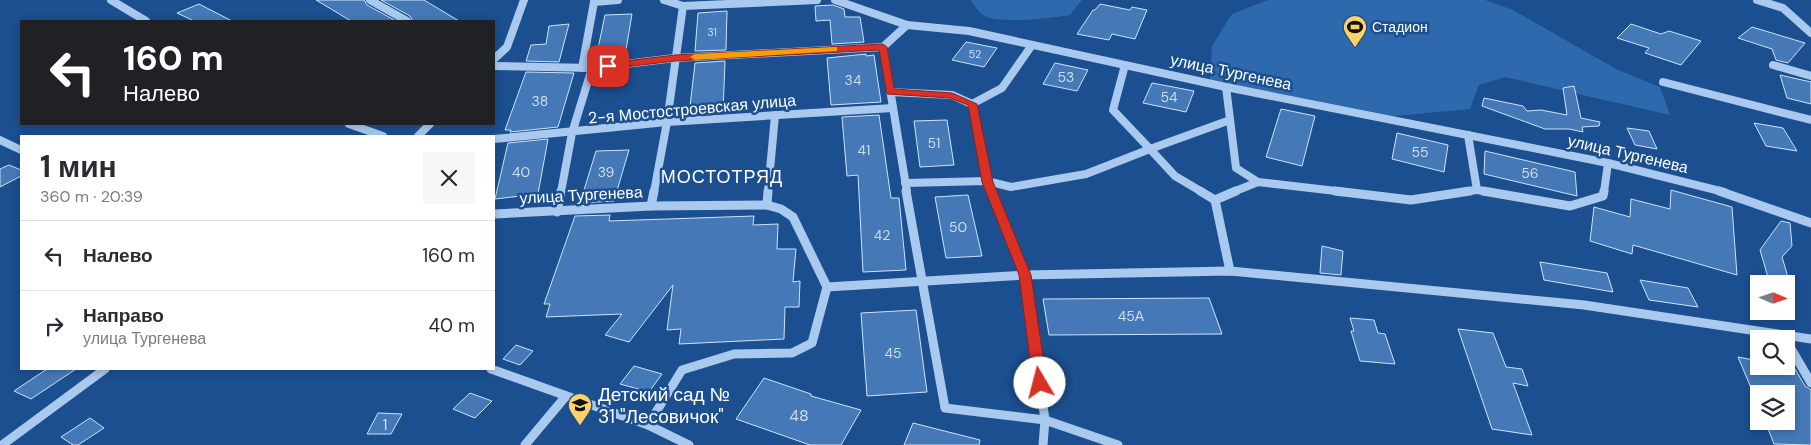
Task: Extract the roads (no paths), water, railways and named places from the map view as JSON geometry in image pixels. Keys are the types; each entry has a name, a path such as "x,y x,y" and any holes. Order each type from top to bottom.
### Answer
{"street":[{"path":"111,0 144,20"},
{"path":"370,0 405,20"},
{"path":"495,57 507,47 524,0"},
{"path":"582,68 594,1 618,0"},
{"path":"664,0 682,6 718,2 817,0"},
{"name":"улица Тургенева","path":"835,0 907,25 969,31 1226,87 1608,163 1735,195 1811,223"},
{"path":"1757,0 1783,8 1811,33"},
{"path":"651,206 667,122 682,6"},
{"path":"495,66 592,68 675,58 883,47 907,25"},
{"path":"890,92 952,96 972,104 1002,88 1032,45"},
{"path":"883,47 945,408 1045,420 1118,445"},
{"path":"1125,65 1113,110 1175,176 1215,200 1230,270"},
{"path":"1773,66 1809,73"},
{"path":"557,212 572,133 592,68"},
{"path":"1663,82 1811,120"},
{"path":"1226,87 1236,168 1258,182 1411,200 1477,190 1570,206 1603,196 1608,163"},
{"path":"972,104 987,182 1025,275 1045,420 1043,445"},
{"name":"2-я Мостостроевская улица","path":"495,139 572,133 667,122 893,108"},
{"path":"767,205 775,115"},
{"path":"905,183 987,182 1010,187 1086,174 1230,120"},
{"path":"352,125 380,135"},
{"path":"419,135 429,125"},
{"path":"1468,135 1477,190"},
{"path":"0,140 20,150"},
{"path":"1215,200 1258,182"},
{"name":"улица Тургенева","path":"495,214 651,206 767,205 781,209 793,217 827,287"},
{"path":"648,425 682,370 699,362 734,354 792,353 812,343 827,287 923,283 1025,275 1230,270 1584,305 1750,332"},
{"path":"1795,338 1811,339"},
{"path":"8,444 105,370"},
{"path":"494,370 648,425 689,445"}],"lane":[{"path":"1795,355 1811,383"},
{"path":"524,445 566,396"}],"place":[{"name":"Стадион","path":"1355,48"},
{"name":"Детский сад № 31 \"Лесовичок\"","path":"580,426"}],"district":[{"name":"МОСТОТРЯД","path":"722,177"}]}
